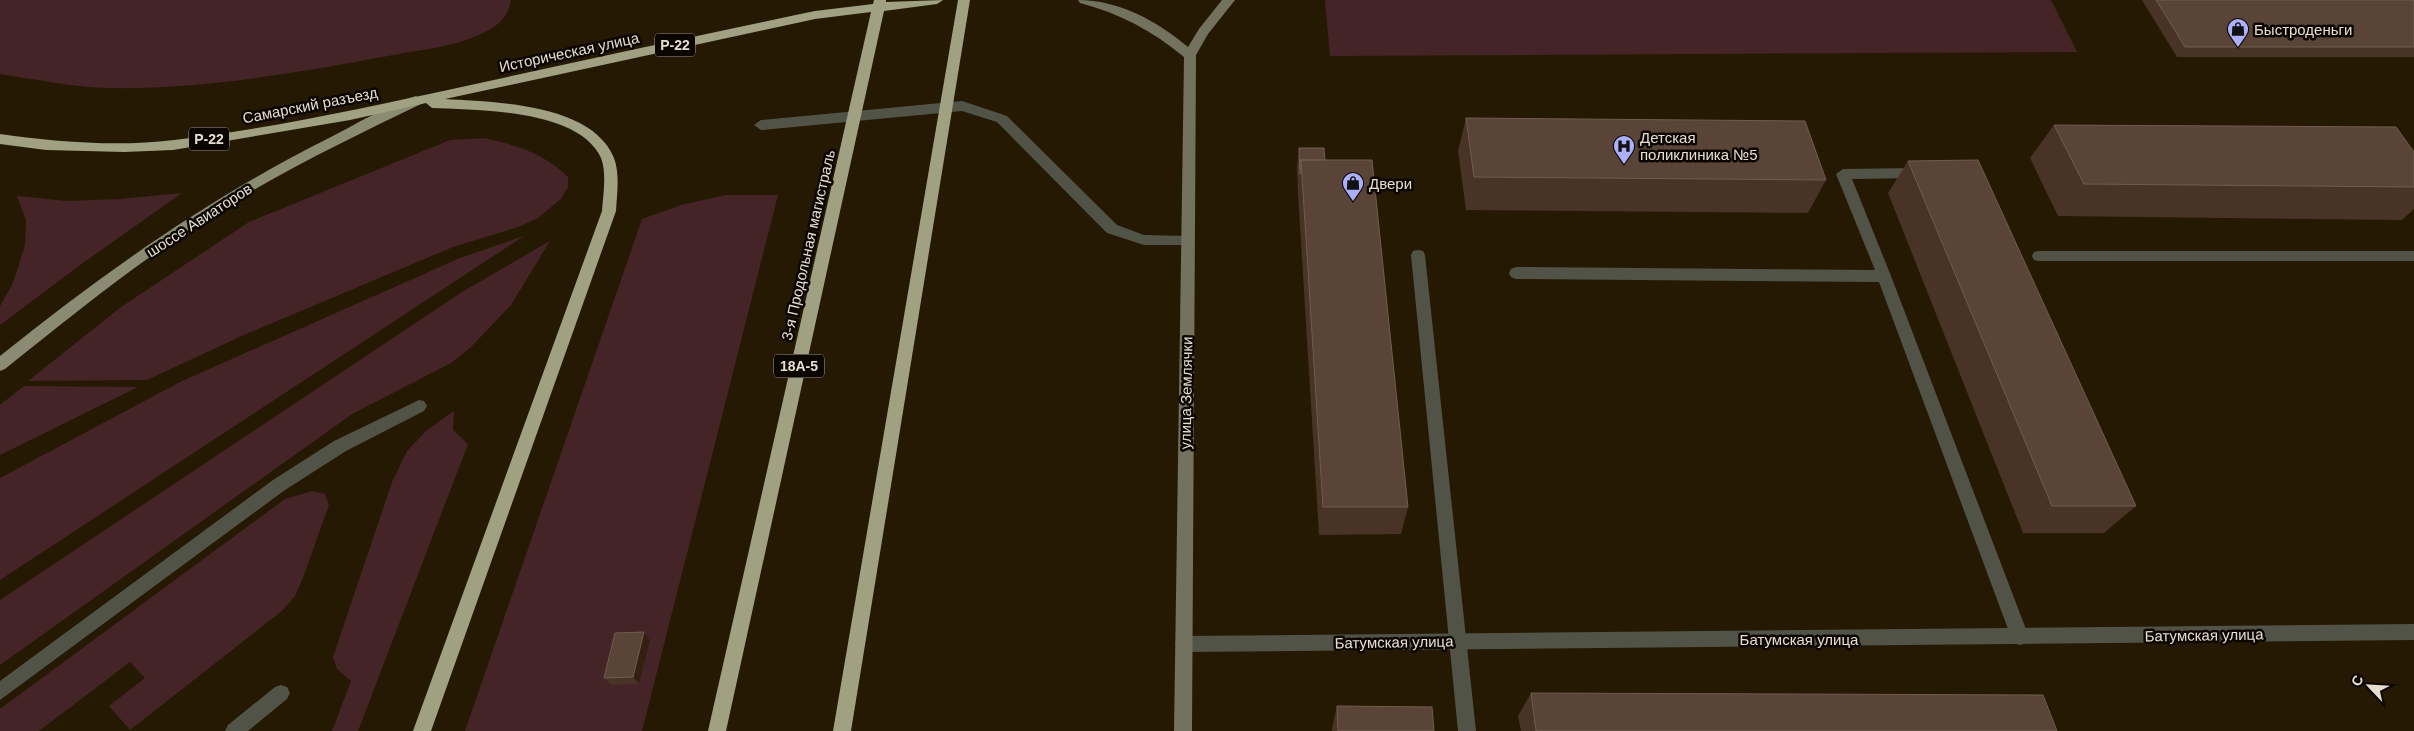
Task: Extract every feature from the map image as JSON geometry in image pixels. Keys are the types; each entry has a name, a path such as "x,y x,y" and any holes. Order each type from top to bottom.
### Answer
{"highway":[{"name":"3-я Продольная магистраль","path":"717,731 880,0"},
{"name":"Историческая улица","path":"416,101 815,15 937,0"},
{"path":"842,731 964,0"},
{"name":"Самарский разъезд","path":"0,140 46,145 124,147 173,145 350,116 416,101"},
{"path":"416,101 511,109 574,125 590,133 601,145 611,172 609,211 422,731"}],"main road":[{"path":"1084,0 1110,8 1147,24 1190,55 1203,32 1229,0"},
{"name":"улица Землячки","path":"1183,731 1190,55"},
{"name":"шоссе Авиаторов","path":"0,366 101,286 216,206 304,156 416,101"}],"street":[{"path":"761,125 962,106 1002,118 1112,229 1144,240 1187,242"},
{"path":"1931,173 1843,174 1884,276 2020,637"},
{"path":"1418,255 1456,641 1467,731"},
{"path":"2039,256 2414,256"},
{"path":"1516,273 1884,276"},
{"path":"0,692 279,486 340,446 419,406"},
{"name":"Батумская улица","path":"1184,644 2414,632"},
{"path":"234,731 281,693"}],"shaded area":[{"path":"0,0 511,0 505,16 493,27 472,38 437,48 247,79 176,86 105,88 0,74"},
{"path":"1325,0 2051,0 2077,52 1330,56"},
{"path":"484,138 529,151 559,169 568,177 568,187 561,199 538,218 521,226 453,247 246,334 147,380 28,381 121,307 249,222 450,140"},
{"path":"182,193 80,265 0,325 0,306 13,283 25,245 26,220 17,196 67,201 120,199"},
{"path":"726,195 778,195 642,731 465,731 642,219 681,205"},
{"path":"524,236 0,580 0,478 180,382 460,258"},
{"path":"550,241 511,305 470,348 451,363 352,414 0,665 0,600 462,292"},
{"path":"24,386 138,387 0,455 0,405"},
{"path":"454,411 453,430 468,444 358,731 332,731 351,681 337,669 333,657 392,482 407,451 427,430"},
{"path":"312,491 325,494 329,505 295,596 283,610 130,730 109,706 145,678 130,662 39,731 0,731 0,709 285,499"}],"building":[{"path":"2156,0 2414,0 2414,47 2185,47"},
{"path":"1466,118 1805,121 1826,180 1474,177"},
{"path":"2054,125 2396,127 2414,152 2414,187 2084,184"},
{"path":"1299,148 1324,148 1325,160 1301,160 1300,174"},
{"path":"1301,160 1372,160 1408,507 1323,507"},
{"path":"1978,160 2136,506 2052,506 1908,161"},
{"path":"644,632 633,677 604,678 615,633"},
{"path":"1531,693 2043,695 2057,731 1536,731"},
{"path":"1337,706 1432,707 1434,731 1338,731"}],"place":[{"name":"Быстроденьги","path":"2238,48"},
{"name":"Детская поликлиника №5","path":"1624,165"},
{"name":"Двери","path":"1353,202"}]}
